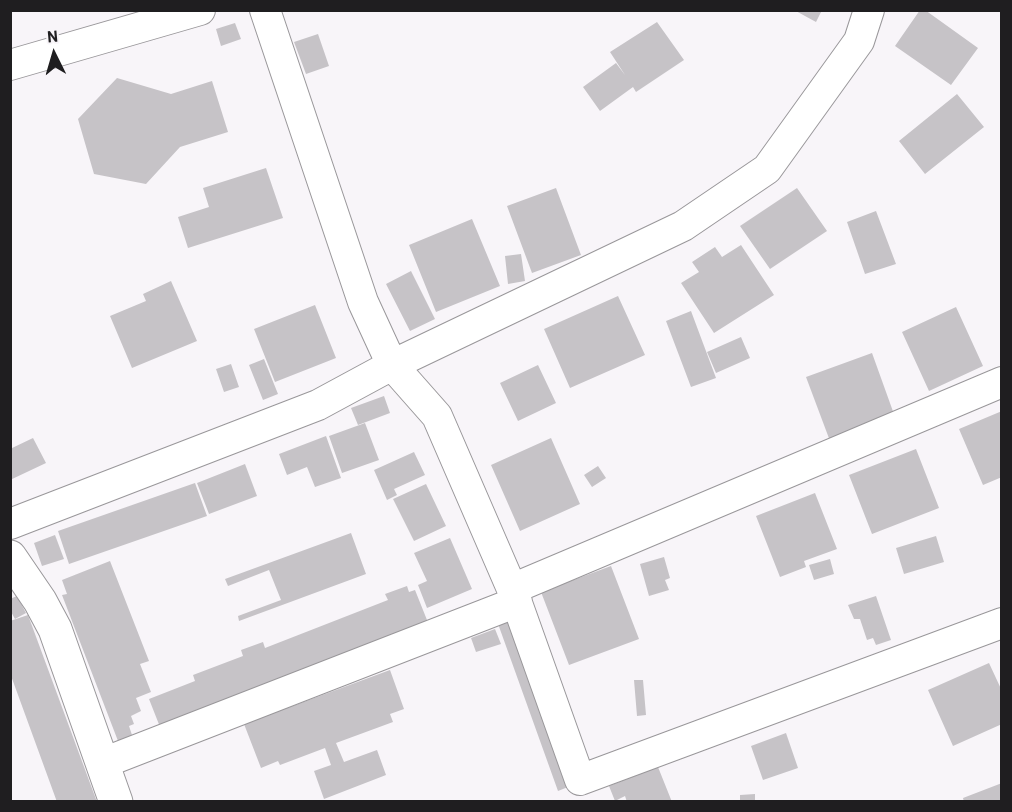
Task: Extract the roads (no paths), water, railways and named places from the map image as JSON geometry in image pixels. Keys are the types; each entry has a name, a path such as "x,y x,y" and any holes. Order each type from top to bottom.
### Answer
{"street":[{"path":"10,65 200,10"},
{"path":"266,10 363,302 392,365 437,416 514,596 584,791 1002,623"},
{"path":"10,524 318,405 392,365 683,226 768,169 859,41 868,10"},
{"path":"103,763 514,596 1002,382"},
{"path":"10,557 40,602 55,630 116,801"}]}
